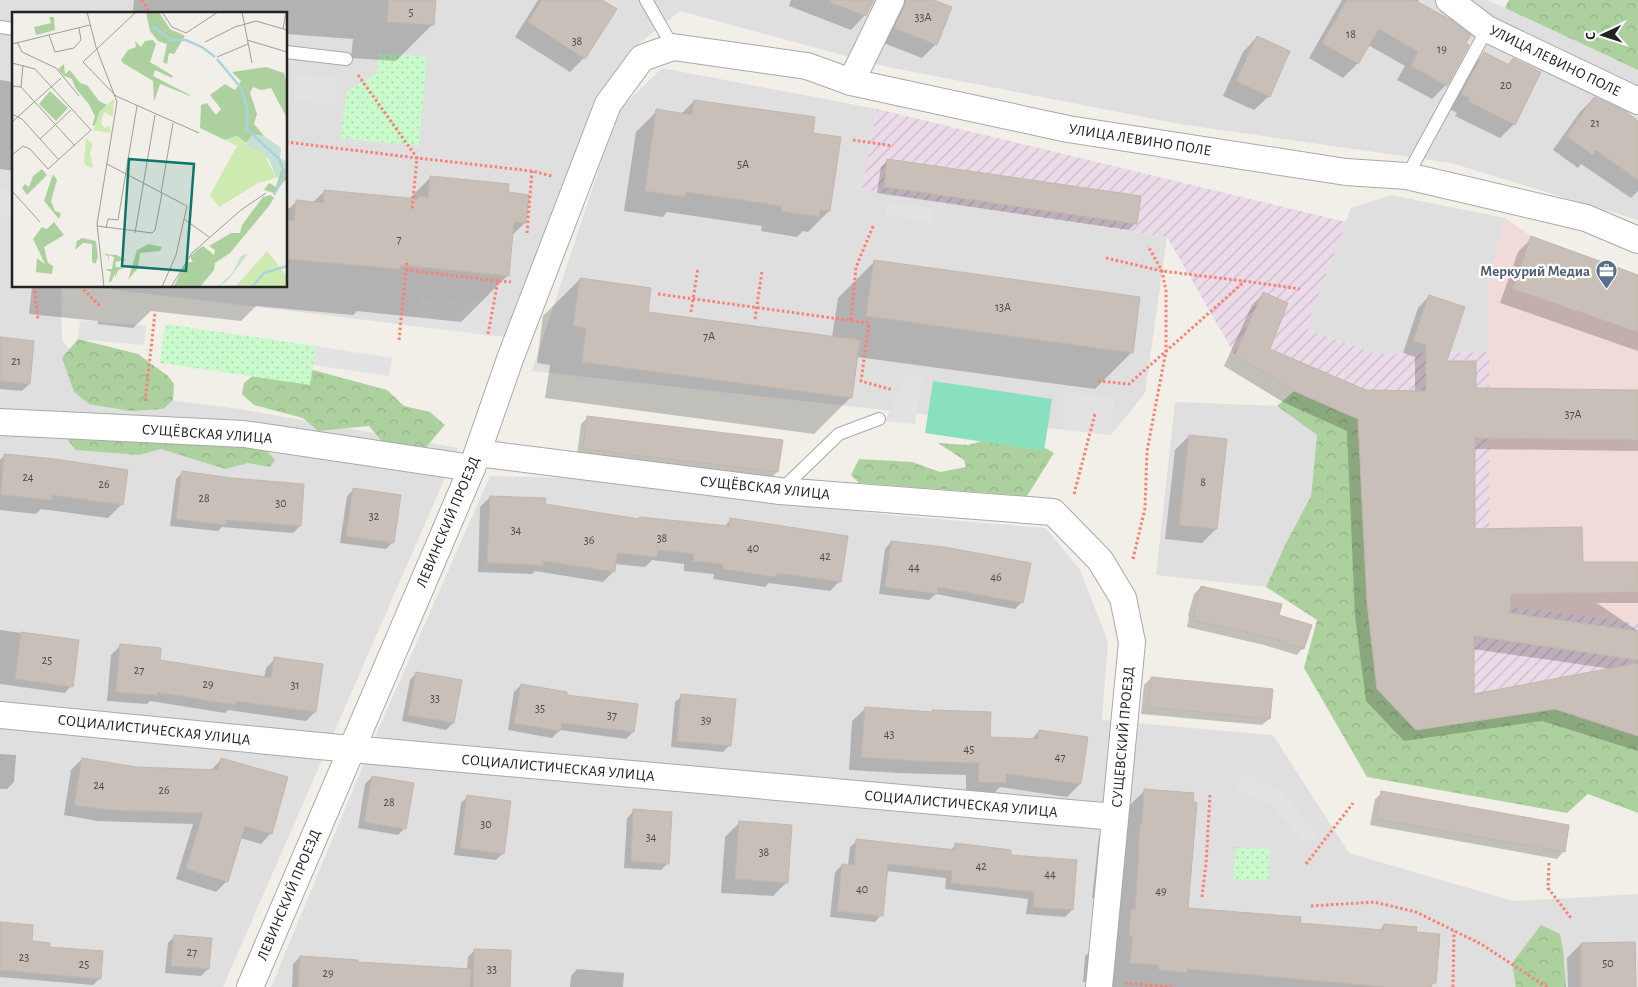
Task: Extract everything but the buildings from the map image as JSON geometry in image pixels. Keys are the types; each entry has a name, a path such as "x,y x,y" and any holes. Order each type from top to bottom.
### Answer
{"street":[{"path":"851,82 891,0"},
{"name":"УЛИЦА ЛЕВИНО ПОЛЕ","path":"1448,0 1487,29 1638,101"},
{"name":"УЛИЦА ЛЕВИНО ПОЛЕ","path":"642,58 673,48 807,66 851,82 1068,129 1346,172 1407,176 1586,218 1638,240"},
{"name":"ЛЕВИНСКИЙ ПРОЕЗД","path":"250,987 475,460 510,359 608,104 642,58"},
{"name":"СУЩЁВСКАЯ УЛИЦА","path":"0,422 244,434 475,460 1060,519"},
{"name":"СУЩЕВСКИЙ ПРОЕЗД","path":"1060,519 1100,560 1123,598 1132,642 1099,984"},
{"name":"СОЦИАЛИСТИЧЕСКАЯ УЛИЦА","path":"0,715 351,749 1116,818"}],"lane":[{"path":"646,0 673,48"},
{"path":"1407,176 1487,29"},
{"path":"288,52 346,59"},
{"path":"780,491 838,434 879,419"}],"path":[{"path":"142,0 149,12"},
{"path":"346,59 417,158 412,210"},
{"path":"853,140 894,146"},
{"path":"288,142 532,171 527,232 524,241"},
{"path":"851,320 856,267 874,224"},
{"path":"1123,598 1145,508 1147,451 1166,351 1166,291 1162,272 1148,246"},
{"path":"1106,258 1162,272 1300,289"},
{"path":"399,340 407,260"},
{"path":"691,312 698,268"},
{"path":"406,270 498,282 511,282 513,274"},
{"path":"755,319 762,271"},
{"path":"1098,381 1129,384 1244,281"},
{"path":"488,335 498,282"},
{"path":"34,288 38,320"},
{"path":"82,288 100,306"},
{"path":"658,294 869,323 861,381 893,390"},
{"path":"142,429 155,312"},
{"path":"1060,519 1095,414"},
{"path":"1202,897 1210,795"},
{"path":"1306,864 1353,803"},
{"path":"1549,863 1548,888 1571,918"},
{"path":"1311,906 1374,902 1416,912 1481,944 1547,987"},
{"path":"1453,987 1454,931"},
{"path":"1099,984 1172,987"}],"shaded area":[{"path":"0,0 1488,0 1638,70 1638,220 1451,163 1180,124 883,66 680,11 636,46 576,156 506,337 100,288 288,288 288,12 12,12 12,288 61,288 62,340 103,392 240,409 458,448 223,987 0,987"},
{"path":"662,68 877,109 862,190 1167,237 1145,393 1111,435 532,371 618,111"},
{"path":"296,75 337,77 335,104 294,101"},
{"path":"877,109 1346,222 1306,327 1314,332 1377,354 1489,352 1490,604 1638,623 1638,736 1555,709 1416,730 1377,689 1367,603 1358,419 1294,391 1235,355 1167,237 862,190"},
{"path":"0,190 12,191 12,218 0,217"},
{"path":"1391,195 1505,218 1488,284 1489,352 1377,354 1314,332 1305,326 1351,208"},
{"path":"887,202 935,209 933,223 885,216"},
{"path":"1505,218 1531,236 1638,275 1638,623 1490,604 1488,284"},
{"path":"420,296 496,306 492,336 416,325"},
{"path":"80,320 146,326 144,345 78,339"},
{"path":"316,346 392,358 389,376 313,365"},
{"path":"905,376 923,378 915,424 885,421"},
{"path":"1066,392 1115,398 1111,435 1063,430"},
{"path":"1175,402 1277,406 1317,435 1311,496 1285,545 1266,587 1156,575"},
{"path":"490,476 574,478 891,515 1046,528 1080,570 1108,642 1102,720 1273,735 1349,853 1513,901 1638,894 1638,987 271,987 374,739"},
{"path":"1244,773 1282,792 1319,837 1305,844 1271,805 1236,789"}],"green space":[{"path":"1509,0 1638,0 1638,70 1505,8"},
{"path":"379,53 427,57 419,146 340,138 347,91 377,74"},
{"path":"165,324 316,346 310,385 160,363"},
{"path":"78,339 138,354 168,376 174,384 173,400 163,409 130,411 89,404 74,392 62,358"},
{"path":"260,370 287,375 313,370 387,390 404,406 430,412 445,425 415,460 385,445 369,426 318,431 303,418 254,405 242,394 244,383"},
{"path":"933,381 1052,399 1044,451 925,433"},
{"path":"1294,391 1358,419 1367,603 1377,689 1416,730 1555,709 1638,736 1638,813 1588,794 1567,813 1367,777 1304,668 1317,620 1266,587 1285,545 1311,496 1317,435 1277,406"},
{"path":"194,435 265,449 275,460 270,467 248,463 225,469 161,449 139,455 76,450 66,438"},
{"path":"1004,435 1027,438 1054,453 1027,496 859,483 851,475 859,459 912,462 940,472 966,467 964,460 938,443 968,445"},
{"path":"1236,847 1270,849 1268,881 1233,879"},
{"path":"1541,925 1560,934 1566,987 1516,987 1512,963"}],"place":[{"name":"Меркурий Медиа","path":"1606,290"}]}
